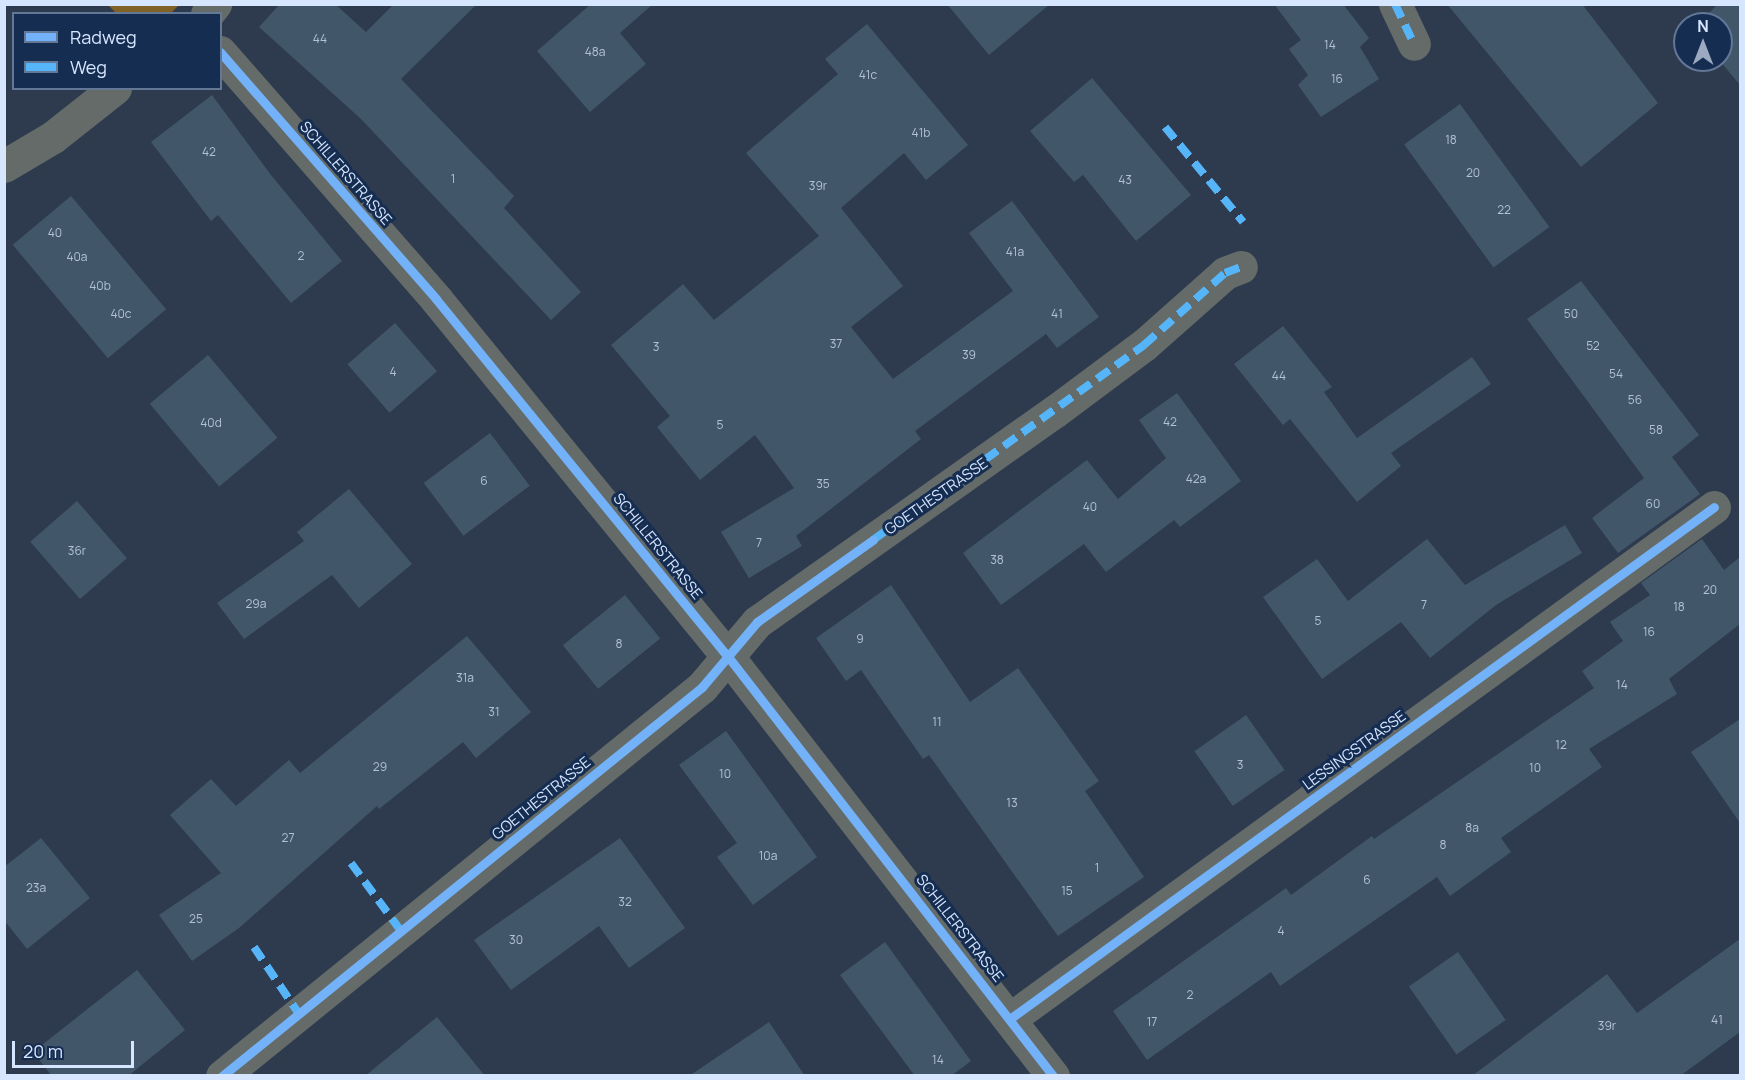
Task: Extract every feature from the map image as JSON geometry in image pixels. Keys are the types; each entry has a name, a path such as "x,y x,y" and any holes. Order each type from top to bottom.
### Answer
{"street":[{"path":"1395,4 1414,44"},
{"name":"SCHILLERSTRASSE","path":"222,54 436,299 726,654 1011,1018 1053,1076"},
{"path":"4,166 53,137 112,90"},
{"name":"GOETHESTRASSE","path":"222,1076 702,687 726,654 757,622 1054,412 1144,345 1225,273 1241,267"},
{"name":"LESSINGSTRASSE","path":"1011,1018 1714,507"}],"shaded area":[{"path":"108,5 179,5 172,12 115,12"}],"building":[{"path":"280,4 335,4 366,32 394,4 477,4 401,79 514,196 504,208 581,292 551,320 361,119 259,27"},
{"path":"591,4 653,4 620,33 646,64 590,112 537,51"},
{"path":"947,4 1050,4 989,55"},
{"path":"1274,4 1343,4 1369,38 1360,47 1379,79 1321,117 1298,85 1308,75 1289,49 1301,40"},
{"path":"1447,4 1582,4 1658,103 1581,167"},
{"path":"1718,4 1740,4 1740,85 1729,72 1733,72 1733,12 1710,12"},
{"path":"867,24 968,145 926,180 904,153 841,208 903,286 851,327 893,379 1013,291 969,233 1012,201 1099,317 1057,348 1046,334 915,431 921,439 796,536 802,546 749,578 721,532 794,488 755,435 700,480 657,427 670,416 611,345 683,284 714,320 819,236 746,153 838,74 825,59"},
{"path":"1092,78 1191,195 1136,241 1083,175 1074,182 1030,131"},
{"path":"212,95 271,175 342,261 291,303 218,215 211,221 151,142"},
{"path":"1460,104 1549,227 1494,268 1404,145"},
{"path":"71,196 166,309 108,358 13,245"},
{"path":"1581,281 1699,435 1672,457 1700,494 1618,553 1592,518 1644,478 1527,319"},
{"path":"395,323 437,371 389,413 347,364"},
{"path":"1283,326 1332,387 1324,392 1357,438 1472,357 1491,384 1391,453 1401,466 1357,502 1290,419 1283,425 1234,364"},
{"path":"208,355 277,438 219,487 150,404"},
{"path":"1177,393 1241,481 1180,527 1174,520 1106,572 1084,544 1001,605 963,553 1087,460 1118,499 1166,458 1139,420"},
{"path":"490,433 530,486 463,536 424,483"},
{"path":"349,489 412,564 359,608 332,575 244,639 217,603 304,541 297,532"},
{"path":"77,501 127,558 80,599 30,542"},
{"path":"1565,525 1582,553 1496,605 1430,658 1401,622 1322,679 1263,597 1317,559 1348,601 1427,539 1465,585"},
{"path":"1702,539 1724,570 1740,557 1740,624 1669,679 1677,694 1589,749 1602,767 1501,838 1511,852 1450,896 1437,877 1280,986 1271,972 1147,1060 1113,1011 1286,888 1291,895 1372,836 1374,839 1594,688 1582,671 1623,641 1610,622 1650,595 1641,583"},
{"path":"891,585 970,702 1018,668 1099,781 1085,791 1144,877 1058,936 929,755 923,759 861,670 846,681 816,638"},
{"path":"625,595 660,639 598,689 563,645"},
{"path":"467,636 531,712 476,758 463,742 379,809 377,806 239,928 192,961 159,915 221,873 170,815 211,779 236,806 289,760 300,773"},
{"path":"1246,715 1284,770 1233,806 1194,751"},
{"path":"1740,719 1740,823 1691,752"},
{"path":"726,731 817,857 753,905 717,857 737,843 679,765"},
{"path":"41,838 90,898 27,949 4,920 4,867"},
{"path":"620,838 685,928 629,968 599,926 511,990 474,940"},
{"path":"1740,939 1740,1032 1680,1076 1472,1076 1607,974 1637,1013"},
{"path":"885,942 971,1061 951,1076 915,1076 840,975"},
{"path":"1458,952 1506,1020 1456,1054 1409,986"},
{"path":"137,970 185,1030 128,1076 52,1076 33,1052"},
{"path":"437,1017 485,1076 365,1076"},
{"path":"769,1022 805,1076 689,1076"}],"marked path":[{"path":"1395,4 1414,44"},
{"path":"1165,127 1243,222"},
{"path":"873,540 1144,345 1225,273 1241,267"},
{"path":"351,863 401,931"},
{"path":"254,947 299,1014"}],"cycle path":[{"path":"222,54 436,299 726,654 1053,1076"},
{"path":"1011,1018 1714,507"},
{"path":"222,1076 702,687 757,622 873,540"}]}
